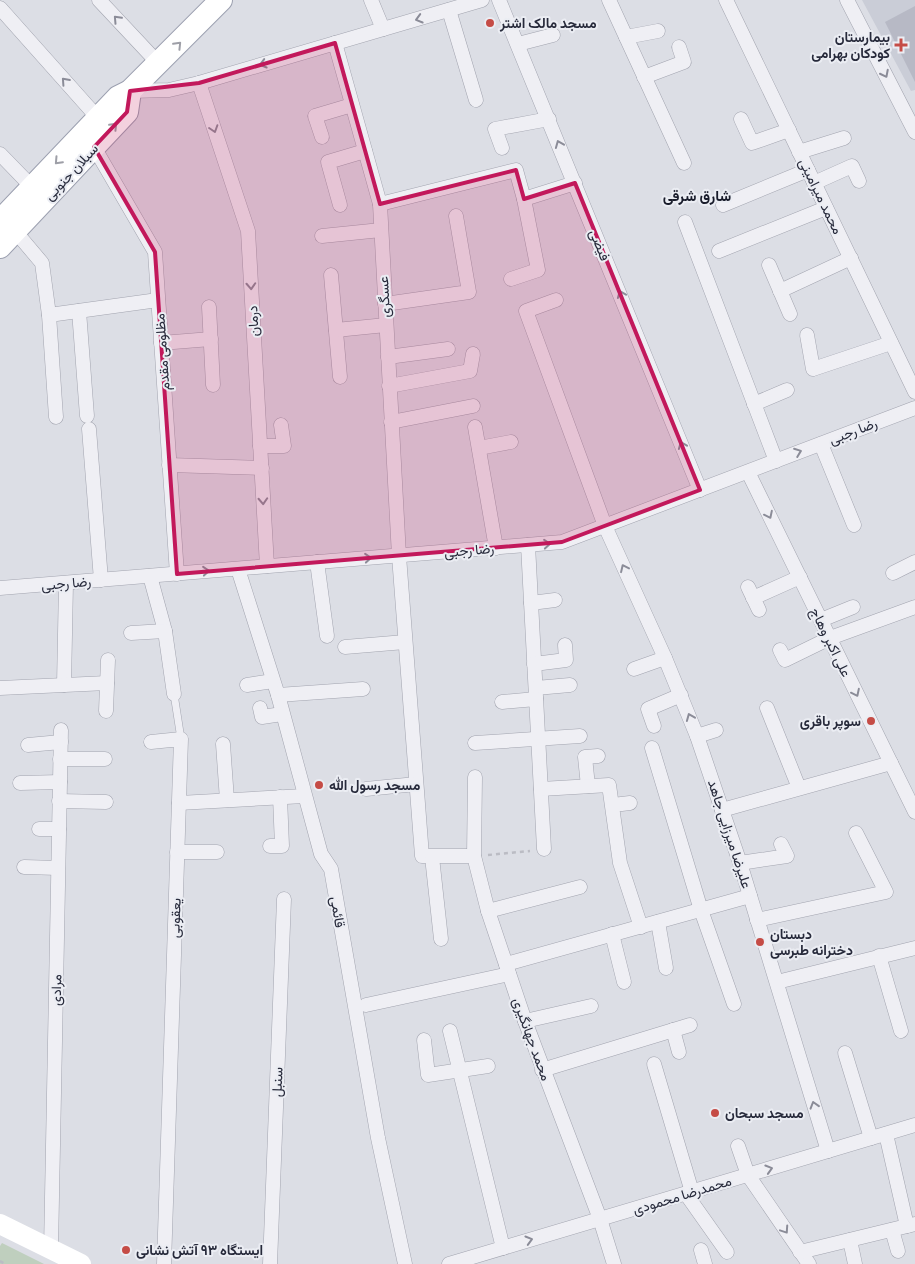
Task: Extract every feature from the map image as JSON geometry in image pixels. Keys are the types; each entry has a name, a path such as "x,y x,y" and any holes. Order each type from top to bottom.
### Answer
{"main road":[{"name":"سبلان جنوبی","path":"5,233 118,96 130,91 159,64 221,0"},
{"name":"سبلان جنوبی","path":"39,194 94,147 127,112 130,91"},
{"path":"0,1224 81,1264"}],"street":[{"path":"99,0 159,64"},
{"path":"371,0 383,29"},
{"path":"130,91 169,90 199,83 449,10 464,2 482,0"},
{"name":"فیضی","path":"500,0 700,490"},
{"path":"608,0 684,163"},
{"name":"محمد میرامینی","path":"726,0 915,392"},
{"path":"847,0 910,112 915,132"},
{"path":"0,8 98,118"},
{"path":"449,10 476,100"},
{"path":"626,37 658,31"},
{"path":"518,44 552,35"},
{"name":"عسگری","path":"335,44 380,204 399,556 416,784 441,939"},
{"path":"644,77 684,62 679,47"},
{"name":"درمان","path":"199,83 248,231 267,566"},
{"path":"322,137 315,116 352,105"},
{"path":"502,148 494,129 548,118"},
{"path":"741,118 752,143 789,130"},
{"path":"800,152 844,138"},
{"name":"مظلومی مقدم","path":"94,147 155,252 177,574"},
{"path":"340,205 328,162 365,151"},
{"path":"0,154 39,194"},
{"path":"723,205 852,166 859,181"},
{"path":"380,204 516,170 524,199 538,270 511,279"},
{"path":"524,199 575,183"},
{"path":"719,250 826,208"},
{"path":"385,304 469,292 456,216"},
{"path":"685,222 776,461"},
{"path":"322,236 381,230"},
{"path":"5,233 42,263 50,315 56,417"},
{"path":"780,291 850,258"},
{"path":"769,265 790,314"},
{"path":"331,275 340,376"},
{"path":"50,315 158,300"},
{"name":"علیرضا میرزایی جاهد","path":"556,300 526,311 605,526 665,658 697,736 740,863 828,1151"},
{"path":"210,307 213,385"},
{"path":"79,311 101,580"},
{"path":"336,330 386,325"},
{"path":"807,335 813,368 891,343"},
{"path":"161,343 211,339"},
{"path":"388,357 448,349"},
{"path":"390,386 470,371 473,354"},
{"path":"754,404 787,390"},
{"path":"391,422 473,406"},
{"name":"رضا رجبی","path":"0,588 562,542 915,408"},
{"path":"260,446 284,446 281,425"},
{"path":"475,427 496,548"},
{"path":"478,448 511,442"},
{"path":"821,444 854,525"},
{"path":"169,465 262,468"},
{"name":"علی اکبر وهاج","path":"748,472 915,812"},
{"path":"528,545 544,849"},
{"path":"317,562 326,636"},
{"path":"893,573 915,562"},
{"name":"قائمی","path":"238,569 278,695 321,854 331,869 376,1128 405,1264"},
{"name":"یعقوبی","path":"150,576 165,631 174,694"},
{"path":"753,599 800,578"},
{"path":"64,685 66,583"},
{"path":"531,604 556,600"},
{"path":"821,620 853,607"},
{"path":"780,650 785,660 830,638 915,607"},
{"path":"131,633 165,631"},
{"path":"345,647 405,642"},
{"path":"534,664 566,660 565,645"},
{"path":"634,669 665,658"},
{"path":"106,711 108,660"},
{"path":"247,685 273,681"},
{"path":"0,688 107,683"},
{"path":"502,702 570,685"},
{"path":"278,695 363,689"},
{"path":"654,726 648,709 681,695"},
{"path":"260,708 262,717 282,714"},
{"path":"767,708 799,788"},
{"path":"697,736 716,730"},
{"name":"مرادی","path":"28,744 61,736 52,1249"},
{"path":"475,743 580,736"},
{"path":"151,742 181,739"},
{"name":"یعقوبی","path":"164,1264 181,739"},
{"path":"223,744 226,800"},
{"path":"652,748 701,910 734,1004"},
{"path":"588,786 585,757 598,756"},
{"path":"60,759 105,759"},
{"path":"722,810 891,763"},
{"name":"محمد جهانگیری","path":"475,778 474,856 488,911 542,1070 600,1219 614,1264"},
{"path":"20,783 60,782"},
{"path":"366,789 416,784"},
{"path":"541,789 608,785 613,805 620,863 640,927"},
{"path":"179,804 304,796"},
{"path":"270,846 282,846 280,797"},
{"path":"59,802 106,802"},
{"path":"613,805 630,803"},
{"path":"39,829 59,829"},
{"path":"757,920 886,892 856,834"},
{"path":"740,863 786,856 781,844"},
{"path":"177,852 217,852"},
{"path":"427,856 474,856"},
{"path":"24,867 58,868"},
{"path":"488,911 580,887"},
{"path":"366,1006 507,969 612,934 750,896"},
{"name":"سنبل","path":"270,1264 284,899"},
{"path":"658,922 666,968"},
{"path":"612,934 624,982"},
{"path":"777,982 915,948"},
{"path":"879,956 902,1031"},
{"path":"525,1021 591,1006"},
{"path":"542,1070 690,1025"},
{"path":"673,1030 679,1052"},
{"path":"450,1031 503,1248"},
{"path":"424,1040 428,1075 488,1066"},
{"path":"845,1053 871,1138"},
{"path":"654,1064 689,1193 727,1252"},
{"name":"محمدرضا محمودی","path":"449,1264 915,1125"},
{"path":"738,1146 748,1175 805,1258 850,1240 911,1225 886,1134"},
{"path":"892,1230 898,1251"},
{"path":"850,1240 855,1264"},
{"path":"701,1250 705,1264"}],"lane":[{"name":"یعقوبی","path":"174,694 181,739"}],"path":[{"path":"474,856 544,849"},
{"path":"0,1261 5,1264"}],"highlighted area":[{"path":"335,43 380,204 516,170 524,199 575,183 700,490 562,542 177,574 155,252 94,147 127,112 130,91 199,83"}],"shaded area":[{"name":"بیمارستان کودکان بهرامی","path":"862,0 915,0 915,90 911,91"}],"green space":[{"path":"2,1243 44,1264 0,1264 0,1246"}],"building":[{"path":"915,6 915,82 885,22"}],"place":[{"name":"مسجد مالک اشتر","path":"490,23"},
{"name":"بیمارستان کودکان بهرامی","path":"901,45"},
{"name":"سوپر باقری","path":"871,721"},
{"name":"مسجد رسول الله","path":"319,785"},
{"name":"دبستان دخترانه طبرسی","path":"760,942"},
{"name":"مسجد سبحان","path":"715,1113"},
{"name":"ایستگاه ۹۳ آتش نشانی","path":"126,1250"}],"district":[{"name":"شارق شرقی","path":"697,196"}]}
